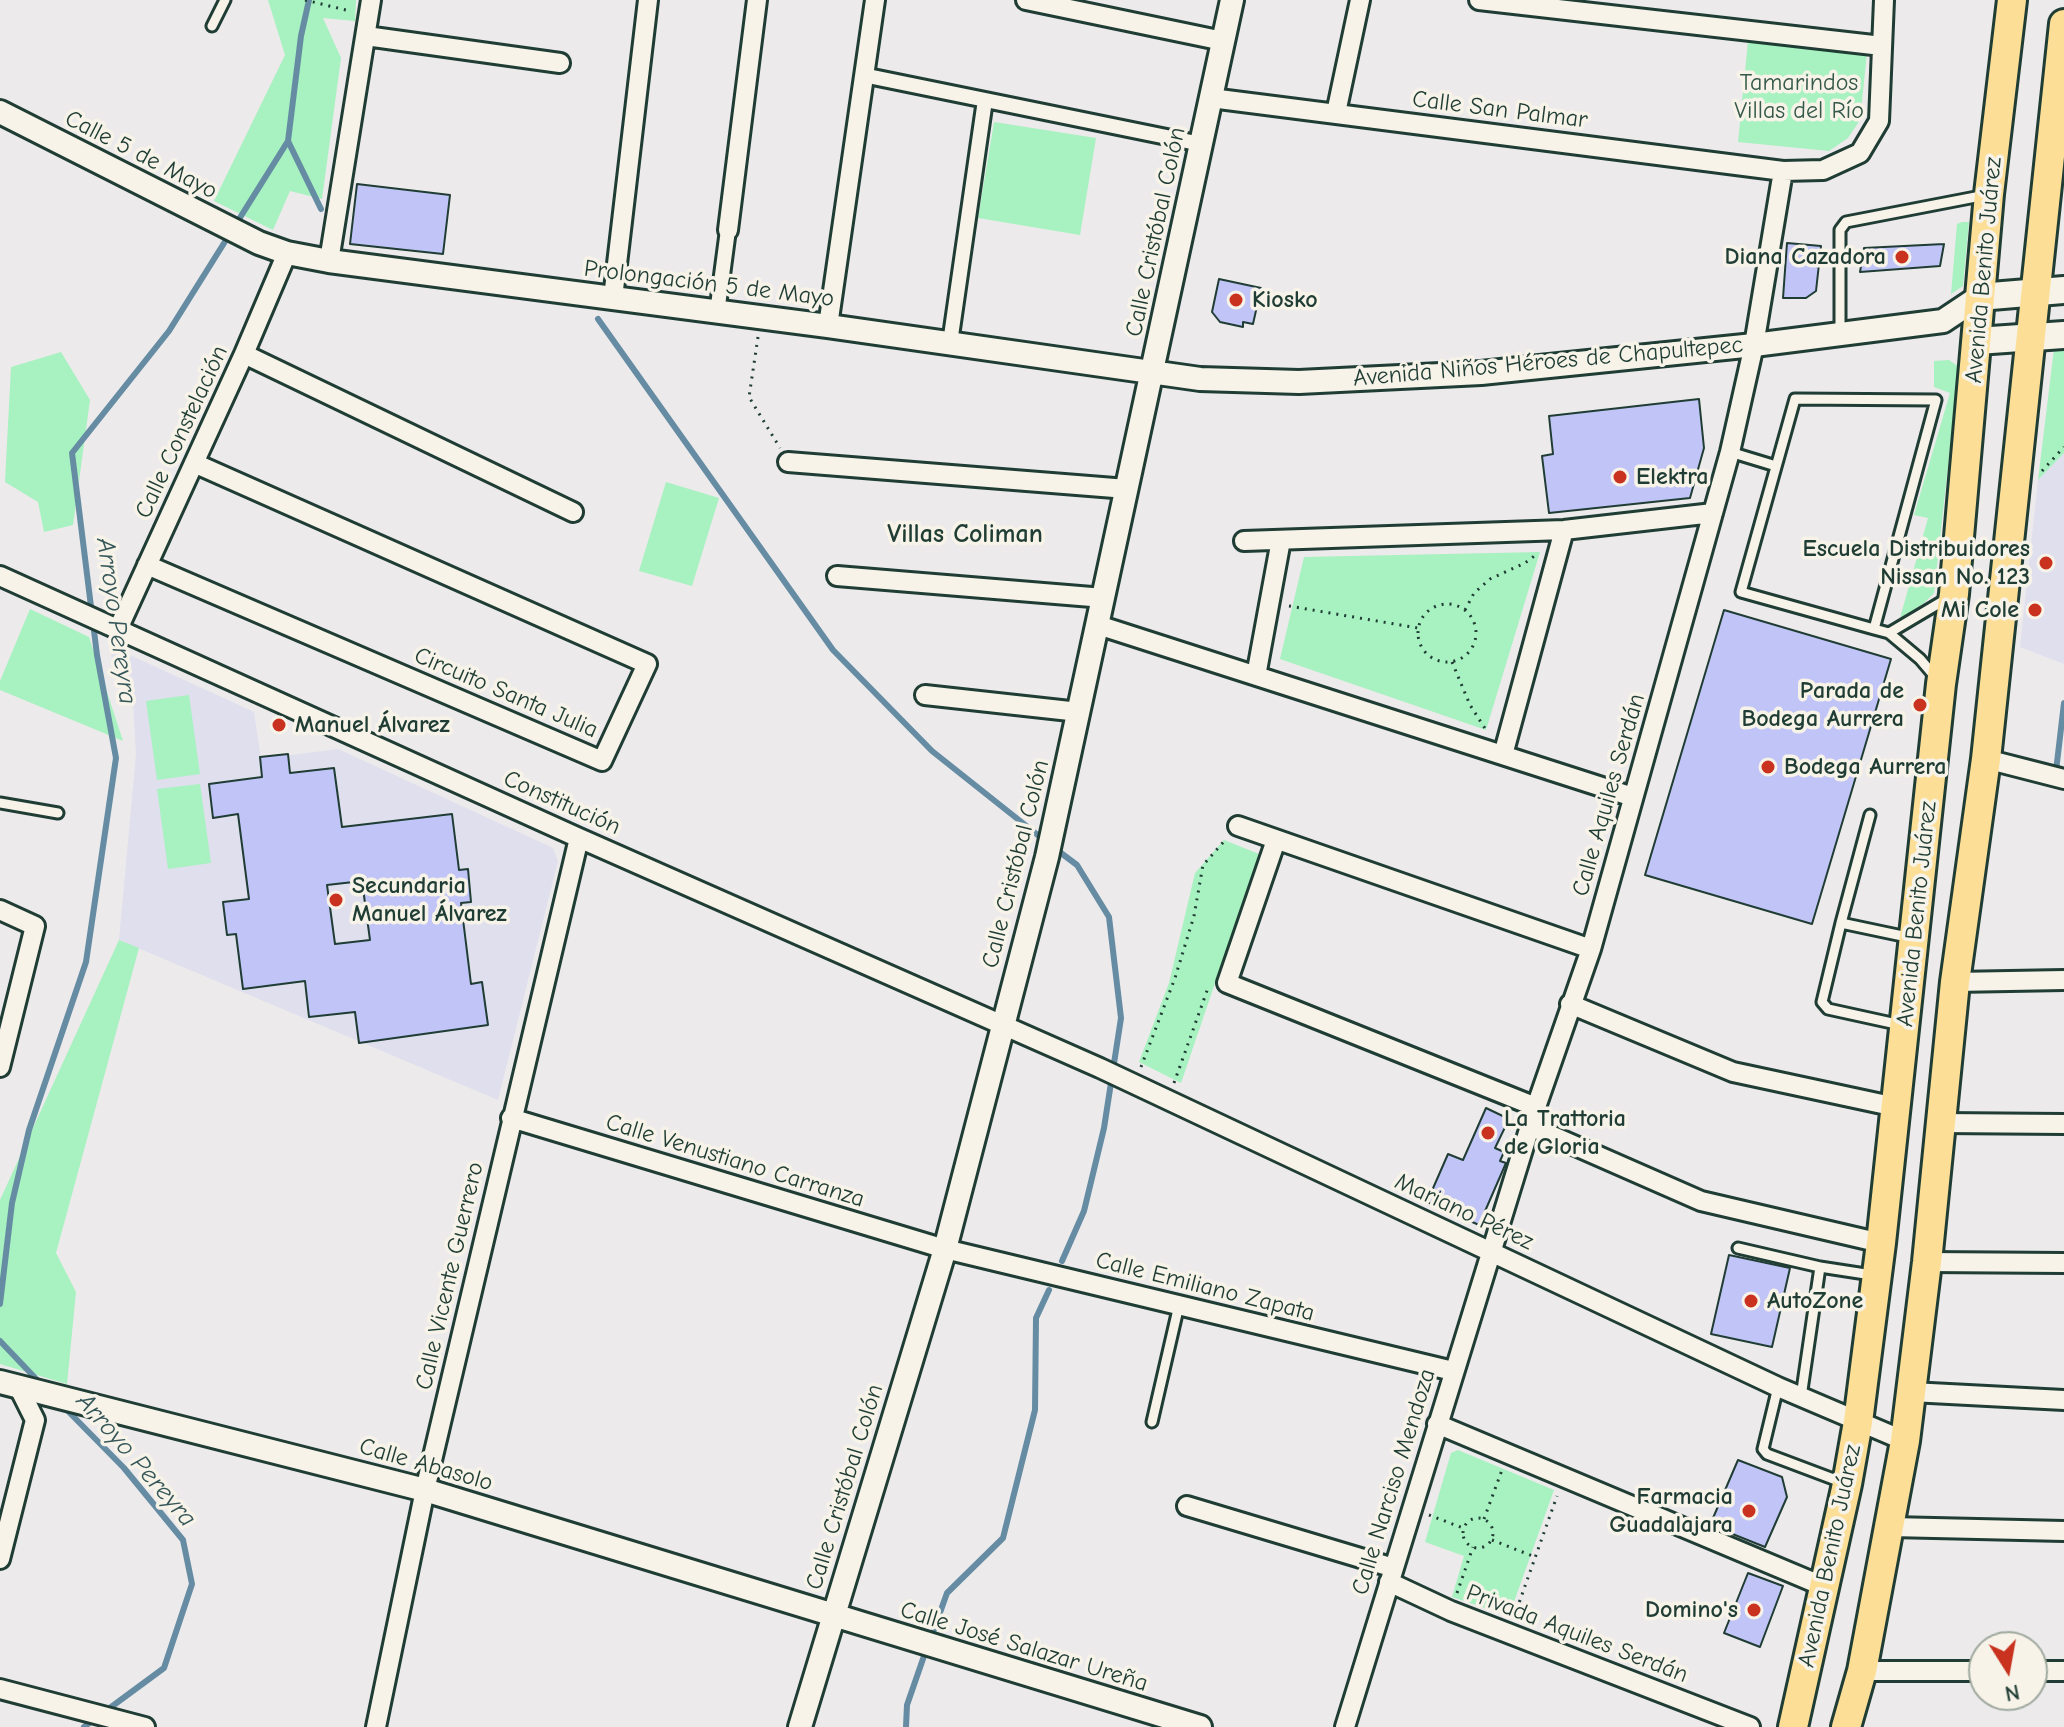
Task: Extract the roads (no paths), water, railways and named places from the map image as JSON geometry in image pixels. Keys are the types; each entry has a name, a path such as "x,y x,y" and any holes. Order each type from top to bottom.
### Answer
{"main road":[{"name":"Avenida Benito Juárez","path":"1793,1727 1847,1484 1877,1276 1941,684 1954,594 1989,194 2012,0"},
{"name":"Avenida Benito Juárez","path":"1846,1727 1862,1671 1905,1441 1927,1262 1955,982 1986,759 2064,24"},
{"name":"Avenida Niños Héroes de Chapultepec","path":"1979,297 2064,290"},
{"path":"1977,341 2064,335"}],"street":[{"path":"613,298 648,0"},
{"path":"717,313 757,0"},
{"path":"828,326 875,0"},
{"path":"1026,0 1223,41"},
{"name":"Calle Cristóbal Colón","path":"800,1727 945,1249 1054,830 1232,0"},
{"path":"1336,113 1360,0"},
{"path":"1479,0 1882,46"},
{"name":"Calle San Palmar","path":"1211,98 1783,171 1823,170 1860,153 1879,121 1884,0"},
{"path":"329,261 370,8"},
{"path":"366,36 560,63"},
{"path":"863,75 1201,144"},
{"path":"950,343 985,100"},
{"name":"Calle 5 de Mayo","path":"0,112 259,243"},
{"name":"Calle Aquiles Serdán","path":"1493,1252 1536,1107 1591,949 1730,452 1754,345 1783,171"},
{"name":"Prolongación 5 de Mayo","path":"259,243 287,253 329,261 1152,372"},
{"name":"Calle Constelación","path":"110,625 147,565 287,253"},
{"name":"Avenida Niños Héroes de Chapultepec","path":"1152,372 1200,379 1299,382 1481,373 1754,345 1943,321 1979,297"},
{"path":"1943,321 1977,341"},
{"path":"244,354 573,512"},
{"path":"788,462 1127,489"},
{"name":"Circuito Santa Julia","path":"147,565 602,761 647,664 194,463"},
{"path":"1244,541 1564,530 1713,513"},
{"path":"1503,755 1564,530"},
{"path":"1256,676 1281,540"},
{"name":"Constitución","path":"0,576 1002,1026"},
{"path":"837,576 1104,598"},
{"path":"1098,625 1633,797"},
{"path":"925,695 1079,712"},
{"path":"1986,759 2064,779"},
{"path":"1238,826 1591,949"},
{"name":"Calle Vicente Guerrero","path":"376,1727 425,1490 579,838"},
{"path":"1276,840 1227,983 1536,1107"},
{"path":"0,910 35,926 0,1067"},
{"path":"1955,982 2064,980"},
{"path":"1570,1004 1733,1072 1896,1107"},
{"name":"Mariano Pérez","path":"1002,1026 1100,1068 1778,1387 1905,1441"},
{"name":"Calle Venustiano Carranza","path":"511,1118 945,1249"},
{"path":"1941,1123 2064,1124"},
{"path":"1530,1126 1701,1201 1881,1243"},
{"name":"Calle Emiliano Zapata","path":"945,1249 1453,1371"},
{"name":"Calle Narciso Mendoza","path":"1345,1727 1453,1371 1493,1252"},
{"path":"1927,1262 2064,1263"},
{"path":"0,1559 35,1420 9,1384"},
{"name":"Calle Abasolo","path":"9,1384 425,1490 832,1616"},
{"path":"1911,1392 2064,1400"},
{"path":"1437,1424 1825,1587"},
{"name":"Privada Aquiles Serdán","path":"1187,1506 1392,1575 1451,1611 1750,1727"},
{"path":"1891,1527 2064,1531"},
{"name":"Calle José Salazar Ureña","path":"832,1616 1200,1727"},
{"path":"1862,1671 1968,1671"},
{"path":"0,1689 145,1727"}],"lane":[{"path":"212,26 225,0"},
{"path":"1840,334 1840,230 1846,222 1989,194"},
{"path":"1874,629 1936,400 1795,399 1741,592 1874,629 1889,633 1920,659 1941,684"},
{"path":"1730,452 1776,466"},
{"path":"1889,633 1954,594"},
{"path":"0,803 58,813"},
{"path":"1870,815 1822,1002 1828,1009 1905,1026"},
{"path":"1841,923 1914,938"},
{"path":"1738,1248 1820,1267 1877,1276"},
{"path":"1801,1397 1820,1267"},
{"path":"1152,1422 1179,1305"},
{"path":"1778,1387 1763,1449 1767,1454 1847,1484"}],"waterway":[{"name":"Arroyo Pereyra","path":"0,1304 12,1203 29,1130 86,962 116,758 97,655 72,453 169,331 288,141 301,36 309,0"},
{"path":"288,141 321,209"},
{"path":"598,319 833,650 932,751 1044,840"},
{"path":"2056,771 2064,703"},
{"path":"1053,847 1077,865 1109,917 1121,1018 1104,1128 1084,1211 1062,1261"},
{"path":"932,1635 947,1593 1003,1538 1035,1410 1036,1318 1049,1290"},
{"name":"Arroyo Pereyra","path":"0,1341 41,1384"},
{"name":"Arroyo Pereyra","path":"63,1406 124,1468 183,1540 192,1584 164,1668 84,1727"},
{"path":"906,1727 907,1705 924,1656"}],"place":[{"name":"Diana Cazadora","path":"1902,257"},
{"name":"Kiosko","path":"1236,300"},
{"name":"Elektra","path":"1620,477"},
{"name":"Escuela Distribuidores Nissan No. 123","path":"2046,563"},
{"name":"Mi Cole","path":"2035,610"},
{"name":"Parada de Bodega Aurrera","path":"1920,705"},
{"name":"Manuel Álvarez","path":"279,725"},
{"name":"Bodega Aurrera","path":"1768,767"},
{"name":"Secundaria Manuel Álvarez","path":"336,900"},
{"name":"La Trattoria de Gloria","path":"1488,1133"},
{"name":"AutoZone","path":"1751,1301"},
{"name":"Farmacia Guadalajara","path":"1749,1511"},
{"name":"Domino's","path":"1754,1610"}],"district":[{"name":"Villas Coliman","path":"965,535"}],"park label":[{"name":"Tamarindos Villas del Río","path":"1799,97"}]}
